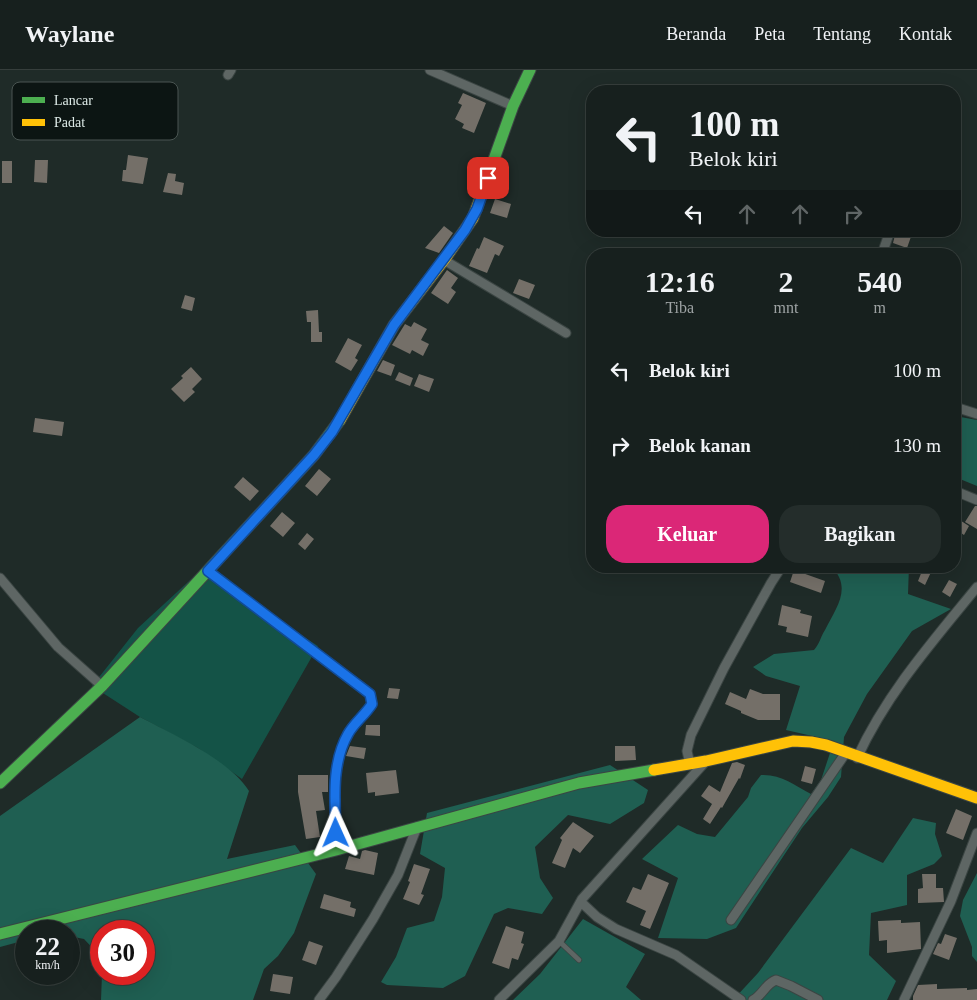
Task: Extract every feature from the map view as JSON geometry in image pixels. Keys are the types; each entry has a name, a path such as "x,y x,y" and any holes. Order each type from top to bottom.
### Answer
{"street":[{"path":"430,70 513,106"},
{"path":"0,783 102,686 328,438 394,325 444,260 477,209 513,106 530,70"},
{"path":"444,260 566,333"},
{"path":"961,409 977,414"},
{"path":"961,493 977,500"},
{"path":"208,571 370,694 372,698 370,706 346,737 337,768 334,785 336,850"},
{"path":"690,764 687,751 691,735 724,668 777,573"},
{"path":"0,578 58,647 102,686"},
{"path":"856,758 899,684 977,587"},
{"path":"0,934 336,850 579,783 706,761 806,740 822,743 856,758 977,798"},
{"path":"731,920 845,754"},
{"path":"499,1000 559,941 581,902 706,761"},
{"path":"319,1000 373,919 398,875 416,827"},
{"path":"904,1000 951,901 977,833"},
{"path":"581,902 616,929 676,955 741,1000"},
{"path":"753,1000 758,998 768,984 776,980 818,1000"}],"lane":[{"path":"559,941 579,960"}],"green space":[{"path":"961,417 977,420 977,486 961,479"},
{"path":"201,570 318,646 242,779 198,748 140,717 92,686 138,628"},
{"path":"909,573 908,594 951,609 912,631 867,694 844,737 841,777 828,797 802,828 736,928 707,939 658,938 678,878 642,859 678,825 697,834 715,837 748,797 751,788 761,775 781,778 811,794 821,780 834,741 786,730 800,686 766,676 753,667 774,654 814,650 838,606 842,590 838,574"},
{"path":"140,717 215,758 240,780 249,791 227,859 295,845 316,874 294,933 278,956 264,969 253,1000 101,1000 102,985 155,985 155,920 90,920 90,945 84,939 80,938 80,920 15,920 15,943 0,947 0,816"},
{"path":"610,765 648,790 644,803 610,824 568,815 535,847 540,878 553,898 542,914 508,908 494,914 465,976 443,988 387,985 381,982 396,957 407,928 434,921 442,897 445,868 420,854 427,813"},
{"path":"913,818 936,823 935,834 942,856 934,864 907,875 907,905 871,913 869,955 896,981 887,1000 733,1000 758,973 851,848 883,863"},
{"path":"977,873 977,962 972,956 972,947 960,916 963,900"},
{"path":"583,919 645,954 626,987 641,1000 513,1000 540,974"}],"building":[{"path":"463,93 486,103 474,133 462,128 464,124 455,119 462,105 458,103"},
{"path":"128,155 148,158 143,184 122,181"},
{"path":"35,160 48,160 47,183 34,182"},
{"path":"2,161 12,161 12,183 2,183"},
{"path":"168,173 176,174 175,181 184,183 182,195 163,192"},
{"path":"495,199 511,204 507,218 490,213"},
{"path":"444,226 453,233 439,253 425,248"},
{"path":"484,237 504,246 499,256 495,254 487,273 469,266"},
{"path":"894,237 911,237 907,248 893,243"},
{"path":"447,270 458,278 451,288 456,292 448,304 431,293"},
{"path":"519,279 535,285 529,299 513,293"},
{"path":"185,295 195,298 192,311 181,308"},
{"path":"318,310 319,332 322,332 322,342 311,342 311,322 307,322 306,311"},
{"path":"414,322 427,329 421,340 429,344 423,356 412,350 410,354 392,345 405,324 411,327"},
{"path":"348,338 362,345 355,358 358,360 351,371 335,362"},
{"path":"383,360 395,365 391,376 377,371"},
{"path":"191,367 202,379 192,389 195,392 184,402 171,389"},
{"path":"399,372 413,378 410,386 395,380"},
{"path":"419,374 434,379 429,392 414,386"},
{"path":"35,418 64,422 62,436 33,432"},
{"path":"319,469 331,479 317,496 305,486"},
{"path":"243,477 259,491 250,501 234,487"},
{"path":"975,506 977,506 977,529 965,522"},
{"path":"282,512 295,523 283,537 270,526"},
{"path":"961,521 969,526 964,535 961,533"},
{"path":"307,533 314,539 305,550 298,544"},
{"path":"793,573 802,573 825,581 821,593 790,582"},
{"path":"921,573 931,573 925,585 918,581"},
{"path":"949,580 957,584 950,597 942,592"},
{"path":"782,605 801,610 800,613 812,616 808,637 786,632 787,627 778,625"},
{"path":"389,688 400,689 398,699 387,698"},
{"path":"750,689 763,694 780,694 780,720 758,720 725,704 730,692 746,699"},
{"path":"366,725 380,725 380,736 365,735"},
{"path":"350,746 366,748 364,759 346,756"},
{"path":"615,746 635,746 636,760 615,761"},
{"path":"737,762 745,765 740,779 710,824 703,819 712,804 701,796 709,785 720,792 732,763"},
{"path":"805,766 816,769 812,784 801,781"},
{"path":"396,770 399,793 375,796 375,792 368,793 366,773"},
{"path":"298,775 328,775 328,792 322,792 325,810 316,811 320,837 306,839 298,792"},
{"path":"956,809 972,816 963,840 946,833"},
{"path":"573,822 594,836 580,853 573,848 565,868 552,863 562,840 560,838"},
{"path":"362,851 378,853 374,875 345,869 349,856 360,859"},
{"path":"414,864 430,869 421,894 424,895 419,905 403,899 410,882 408,881"},
{"path":"648,874 669,883 650,929 640,925 646,911 626,902 633,887 641,890"},
{"path":"922,874 936,874 936,888 943,888 944,902 918,903 918,889 923,888"},
{"path":"324,894 351,902 350,907 356,909 354,917 320,908"},
{"path":"901,920 901,923 920,922 921,949 887,953 887,940 879,941 878,921"},
{"path":"506,926 524,932 521,943 524,944 518,960 512,958 509,969 492,963"},
{"path":"945,934 957,938 949,960 933,954 938,943 941,944"},
{"path":"309,941 323,946 316,965 302,960"},
{"path":"273,974 293,977 290,994 270,991"},
{"path":"937,984 937,989 977,989 977,1000 913,1000 918,985"}],"traffic: fast":[{"path":"483,190 513,106 530,70"},
{"path":"0,783 102,686 314,455 340,420"},
{"path":"0,934 336,850 579,783 654,770"}],"traffic: slow":[{"path":"340,420 394,325 444,260 473,218 483,190"},
{"path":"654,770 706,761 793,741 811,742 826,745 977,798"}],"route":[{"path":"336,833 334,785 342,747 354,725 372,704 372,698 370,694 208,571 314,455 332,432 394,325 465,230 477,209 488,178"}]}
